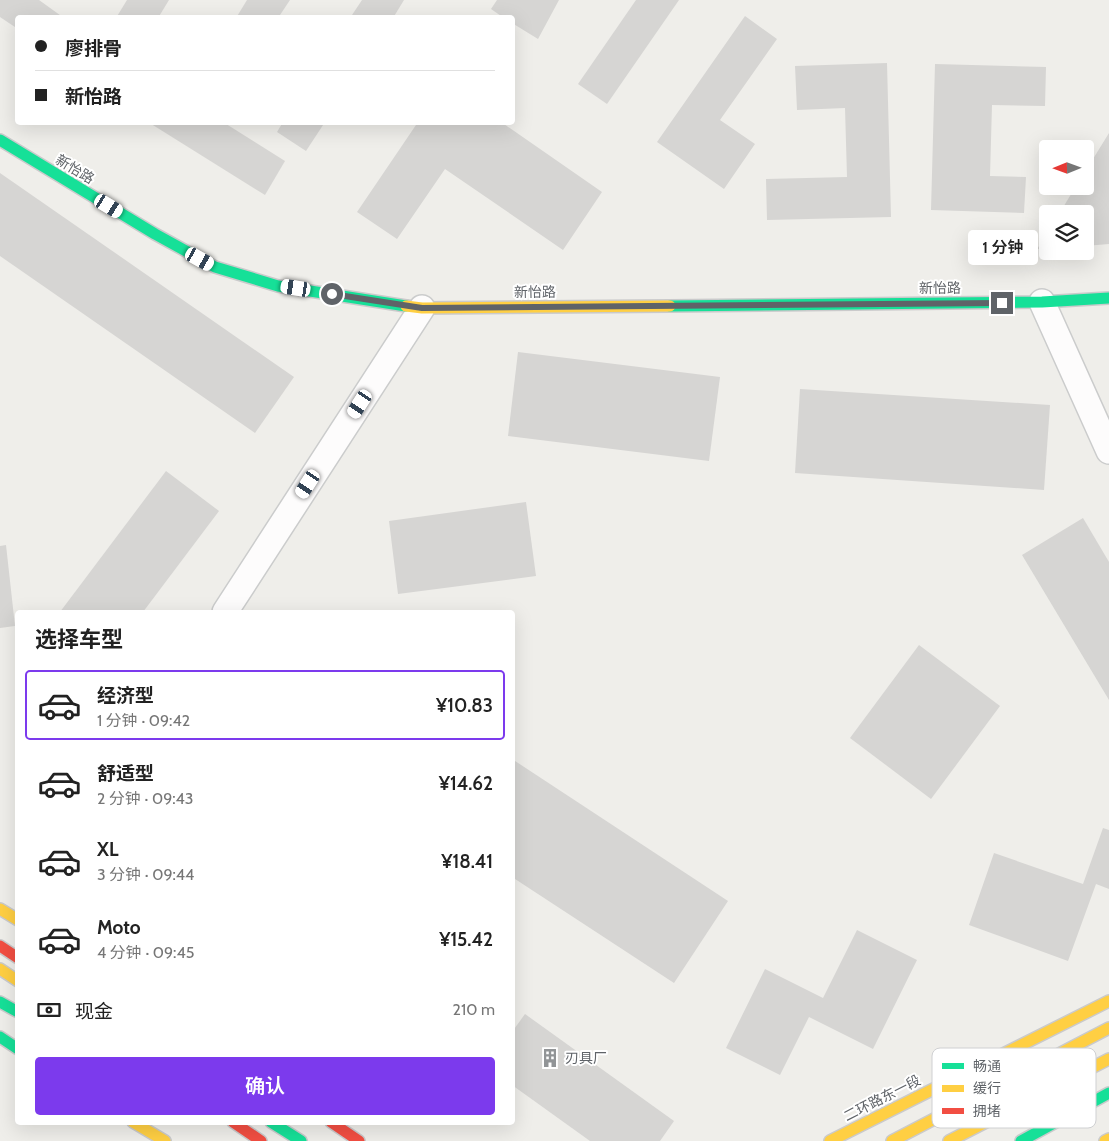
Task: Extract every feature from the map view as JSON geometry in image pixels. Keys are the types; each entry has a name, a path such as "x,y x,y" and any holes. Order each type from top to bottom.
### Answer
{"main road":[{"name":"新怡路","path":"0,140 155,234 215,267 278,286 422,308 1042,302 1109,298"},
{"path":"0,909 15,918"},
{"path":"0,946 15,956"},
{"path":"0,970 15,979"},
{"name":"二环路东一段","path":"1015,1048 1109,1001"},
{"path":"0,1002 15,1010"},
{"path":"1071,1048 1109,1028"},
{"path":"0,1037 15,1047"},
{"path":"1096,1066 1109,1059"},
{"name":"二环路东一段","path":"830,1141 932,1090"},
{"path":"1096,1099 1109,1092"},
{"path":"892,1141 932,1120"},
{"path":"138,1125 164,1141"},
{"path":"237,1125 261,1141"},
{"path":"276,1125 300,1141"},
{"path":"336,1125 360,1141"},
{"path":"949,1141 974,1128"},
{"path":"1021,1141 1044,1128"},
{"path":"1105,1141 1109,1139"}],"street":[{"path":"1042,302 1109,451"},
{"path":"226,610 422,308"}],"building":[{"path":"0,0 39,0 60,15 15,15 15,27 0,17"},
{"path":"127,0 169,0 160,15 118,15"},
{"path":"247,0 290,0 280,15 238,15"},
{"path":"362,0 404,0 395,15 352,15"},
{"path":"497,0 559,0 538,39 515,25 515,15 500,15 491,9"},
{"path":"636,0 679,0 607,104 578,84"},
{"path":"745,16 777,39 720,120 755,144 724,189 657,142"},
{"path":"887,63 891,217 767,220 766,179 847,177 845,108 797,110 795,66"},
{"path":"935,64 1046,67 1045,106 992,105 990,176 1026,177 1024,213 931,210"},
{"path":"153,125 228,125 285,161 265,195"},
{"path":"281,125 323,125 306,151 277,132"},
{"path":"416,125 505,125 602,192 563,250 445,169 397,239 357,212"},
{"path":"1109,133 1109,244 1094,245 1094,205 1064,205 1071,195 1094,195 1094,157"},
{"path":"0,173 294,377 255,433 0,256"},
{"path":"518,352 720,377 709,461 508,436"},
{"path":"800,389 1050,405 1044,490 795,473"},
{"path":"166,471 219,511 145,610 62,610"},
{"path":"526,502 536,576 398,594 389,521"},
{"path":"1083,518 1109,562 1109,700 1022,555"},
{"path":"6,545 15,626 0,628 0,546"},
{"path":"919,645 1000,706 931,799 850,738"},
{"path":"515,761 728,901 674,983 515,879"},
{"path":"1103,828 1109,830 1109,889 1096,884 1068,961 969,925 994,853 1083,884"},
{"path":"857,930 917,960 873,1049 809,1017 780,1075 726,1048 765,969 823,998"},
{"name":"刃具厂","path":"525,1014 674,1121 660,1141 590,1141 515,1087 515,1028"}],"traffic: fast":[{"path":"0,140 155,234 215,267 278,286 406,306"},
{"path":"670,306 1042,302 1109,298"},
{"path":"0,1002 15,1010"},
{"path":"0,1037 15,1047"},
{"path":"1096,1100 1109,1093"},
{"path":"276,1125 301,1141"},
{"path":"1021,1141 1045,1128"}],"traffic: slow":[{"path":"406,306 422,308 670,306"},
{"path":"0,909 15,918"},
{"path":"0,969 15,979"},
{"path":"1015,1048 1109,1001"},
{"path":"1071,1048 1109,1028"},
{"path":"1096,1066 1109,1059"},
{"path":"830,1141 932,1090"},
{"path":"892,1141 932,1120"},
{"path":"138,1125 165,1141"},
{"path":"949,1141 974,1128"},
{"path":"1105,1141 1109,1139"}],"traffic: jam":[{"path":"0,946 15,956"},
{"path":"237,1125 261,1141"},
{"path":"335,1125 359,1141"}],"place":[{"name":"刃具厂","path":"550,1058"}],"route":[{"path":"332,294 422,308 1002,303"}]}
